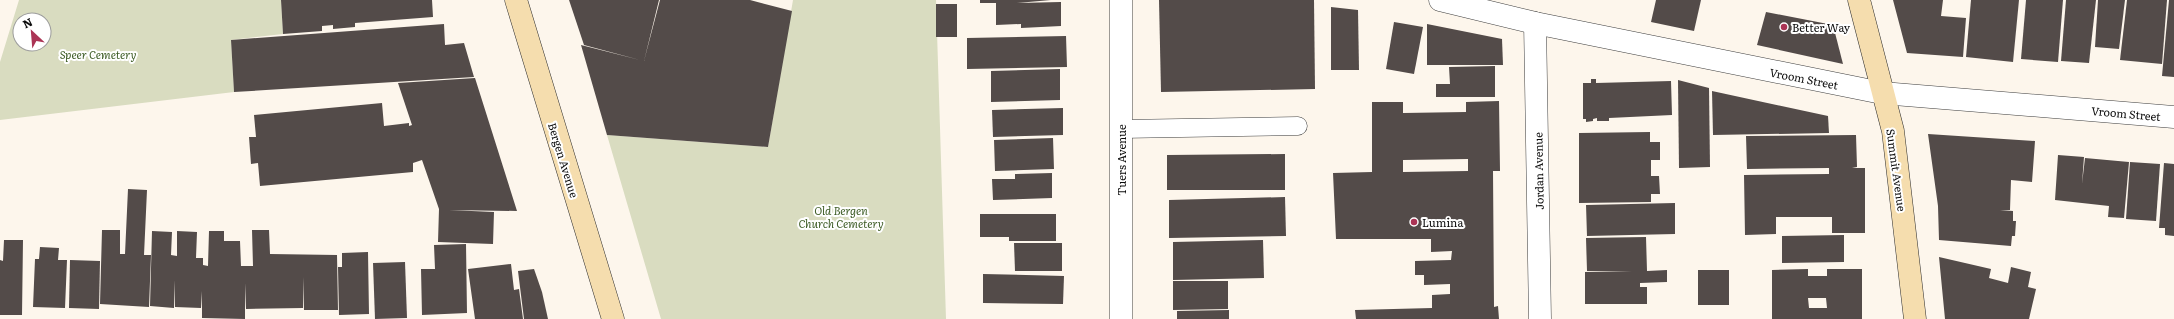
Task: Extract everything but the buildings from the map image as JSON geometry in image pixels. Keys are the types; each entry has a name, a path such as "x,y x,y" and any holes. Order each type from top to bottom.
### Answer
{"street":[{"name":"Bergen Avenue","path":"516,0 613,319"},
{"name":"Tuers Avenue","path":"1121,0 1121,319"},
{"name":"Vroom Street","path":"1440,0 1535,23 1882,93 2174,117"},
{"name":"Summit Avenue","path":"1859,0 1893,131 1915,319"},
{"name":"Jordan Avenue","path":"1535,23 1540,319"}],"lane":[{"path":"1121,129 1298,126"}],"green space":[{"name":"Speer Cemetery","path":"19,0 281,0 283,34 231,40 234,92 0,120 0,62 12,23 12,52 52,52 52,12 15,12"},
{"name":"Old Bergen Church Cemetery","path":"793,0 936,0 946,319 661,319 607,135 768,147"}],"place":[{"name":"Better Way","path":"1784,27"},
{"name":"Lumina","path":"1414,222"}]}
